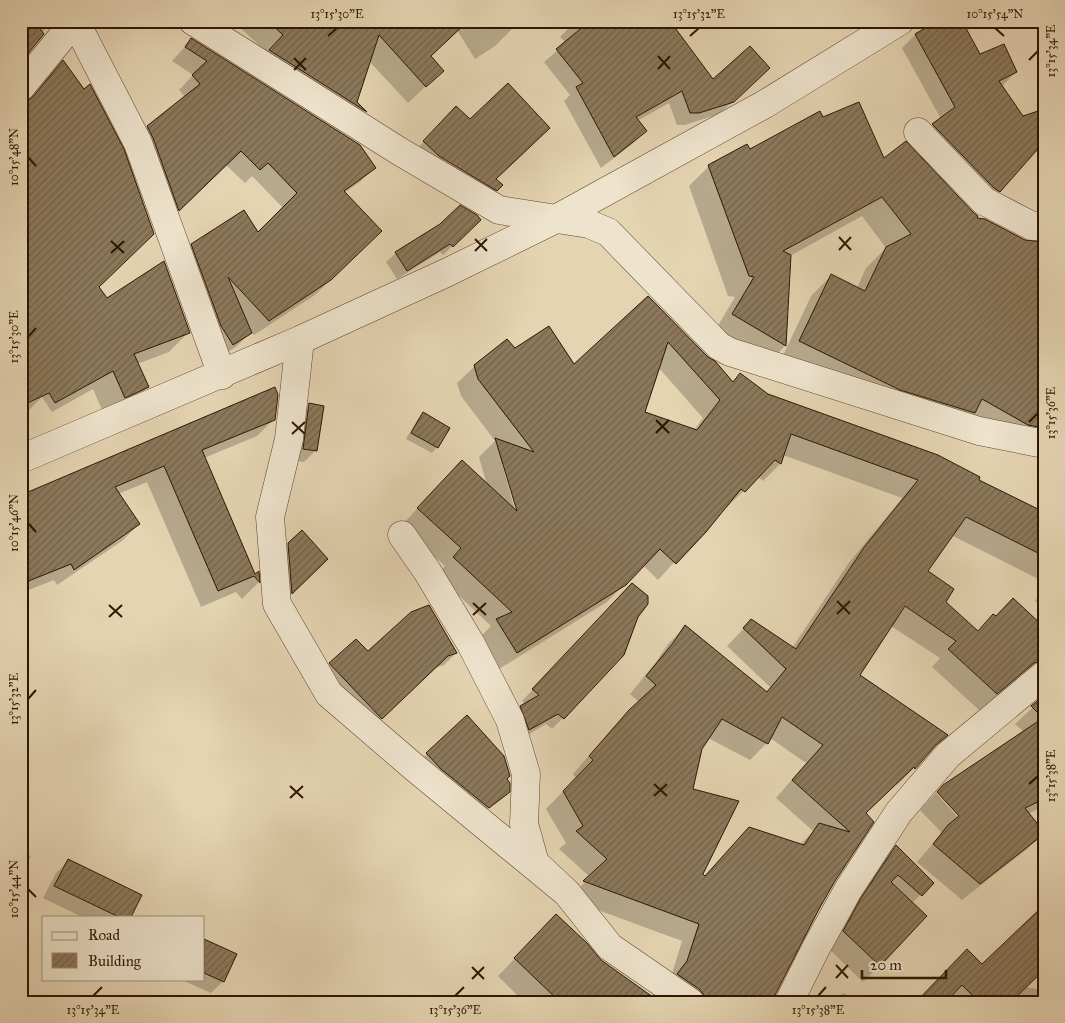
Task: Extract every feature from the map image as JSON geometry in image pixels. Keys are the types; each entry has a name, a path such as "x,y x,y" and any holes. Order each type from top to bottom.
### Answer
{"street":[{"path":"21,87 75,21 138,143 222,375"},
{"path":"193,21 399,151 498,210 589,224 608,232 719,346 730,352 979,431 1044,444"},
{"path":"21,459 222,375 448,272 554,220 765,104 900,21"},
{"path":"918,132 984,201 1032,226 1044,226"},
{"path":"300,340 289,439 270,518 277,604 330,694 415,768 567,893"},
{"path":"402,534 471,644 510,720 526,774 524,824 535,863 567,893 610,947 690,1002"},
{"path":"789,1002 848,890 899,812 948,755 1044,675"}],"building":[{"path":"21,21 34,21 44,34 21,62"},
{"path":"268,21 468,21 431,56 444,71 426,87 379,35 357,102 367,112 269,50 283,35"},
{"path":"590,21 670,21 713,79 750,46 770,68 734,102 699,113 690,113 682,91 636,117 647,131 614,157 576,87 583,83 556,49"},
{"path":"937,21 962,21 980,54 1004,44 1017,72 999,81 1023,116 1044,109 1044,142 1000,192 932,124 955,107 915,34"},
{"path":"191,38 360,145 376,168 344,191 382,231 331,280 269,321 228,277 252,333 233,345 221,326 191,244 244,210 258,232 297,193 268,163 260,170 241,151 179,211 147,126 200,84 192,75 207,61 185,47"},
{"path":"63,60 84,89 90,84 124,149 154,234 99,287 107,298 164,261 190,333 134,354 149,387 125,398 113,371 55,403 49,393 21,406 21,102 33,97"},
{"path":"508,83 550,128 496,179 503,185 497,191 439,156 423,141 456,106 470,119"},
{"path":"859,102 884,158 906,141 978,216 977,218 985,219 1025,240 1044,242 1044,428 1028,425 982,399 975,413 900,390 799,341 831,274 865,291 886,247 911,234 882,197 783,251 791,255 786,346 732,314 754,277 749,276 708,165 747,144 750,149 820,111 823,117"},
{"path":"460,205 477,215 481,220 453,247 450,244 407,271 395,252 440,224"},
{"path":"648,296 708,357 715,361 733,382 740,373 768,394 938,455 980,477 979,480 1044,512 1044,556 966,517 928,571 954,589 946,602 978,631 993,614 996,616 1013,598 1044,627 1044,660 1034,663 997,694 948,649 956,641 905,606 860,675 948,735 936,745 915,769 914,767 866,813 874,822 819,909 775,995 774,1002 705,1002 704,995 699,989 677,974 687,961 699,924 583,881 607,859 576,831 583,826 563,791 593,760 589,756 629,710 656,685 646,676 685,625 767,692 786,669 743,628 751,619 796,649 865,546 918,480 791,434 781,464 775,460 745,492 741,489 706,532 676,564 660,549 626,585 517,653 496,619 512,612 453,557 461,548 417,508 462,460 517,511 495,438 534,452 478,379 474,365 507,339 515,348 549,326 574,364","holes":["668,342 720,400 697,430 645,412","782,717 823,745 792,780 850,832 819,823 804,845 749,827 705,876 703,874 739,801 693,789 702,749 722,719 768,744"]},
{"path":"275,387 278,395 275,420 202,450 255,574 259,571 260,583 254,576 218,591 164,466 115,487 140,524 74,570 71,564 21,584 21,495"},
{"path":"309,403 324,406 317,451 303,449"},
{"path":"423,412 450,428 438,448 411,433"},
{"path":"302,530 328,559 292,594 288,543"},
{"path":"632,583 648,596 648,604 638,617 624,655 564,719 558,714 529,730 520,706 539,695 532,689"},
{"path":"429,605 457,653 448,656 382,719 329,663 356,639 368,651 411,612"},
{"path":"1044,696 1044,799 1025,808 1044,834 980,884 933,844 948,825 959,816 937,792 943,785 1043,718 1031,706"},
{"path":"467,715 504,756 510,776 507,779 510,783 510,792 489,808 441,769 426,753"},
{"path":"896,845 934,883 922,896 898,875 891,882 927,916 880,966 843,931 861,898"},
{"path":"68,859 142,895 132,916 117,916 54,886"},
{"path":"1044,905 1044,970 1011,1002 979,1002 962,985 946,1002 916,1002 967,949 982,964"},
{"path":"556,914 587,943 601,960 662,1002 560,1002 514,958"},
{"path":"205,939 237,954 224,982 205,973"}]}
